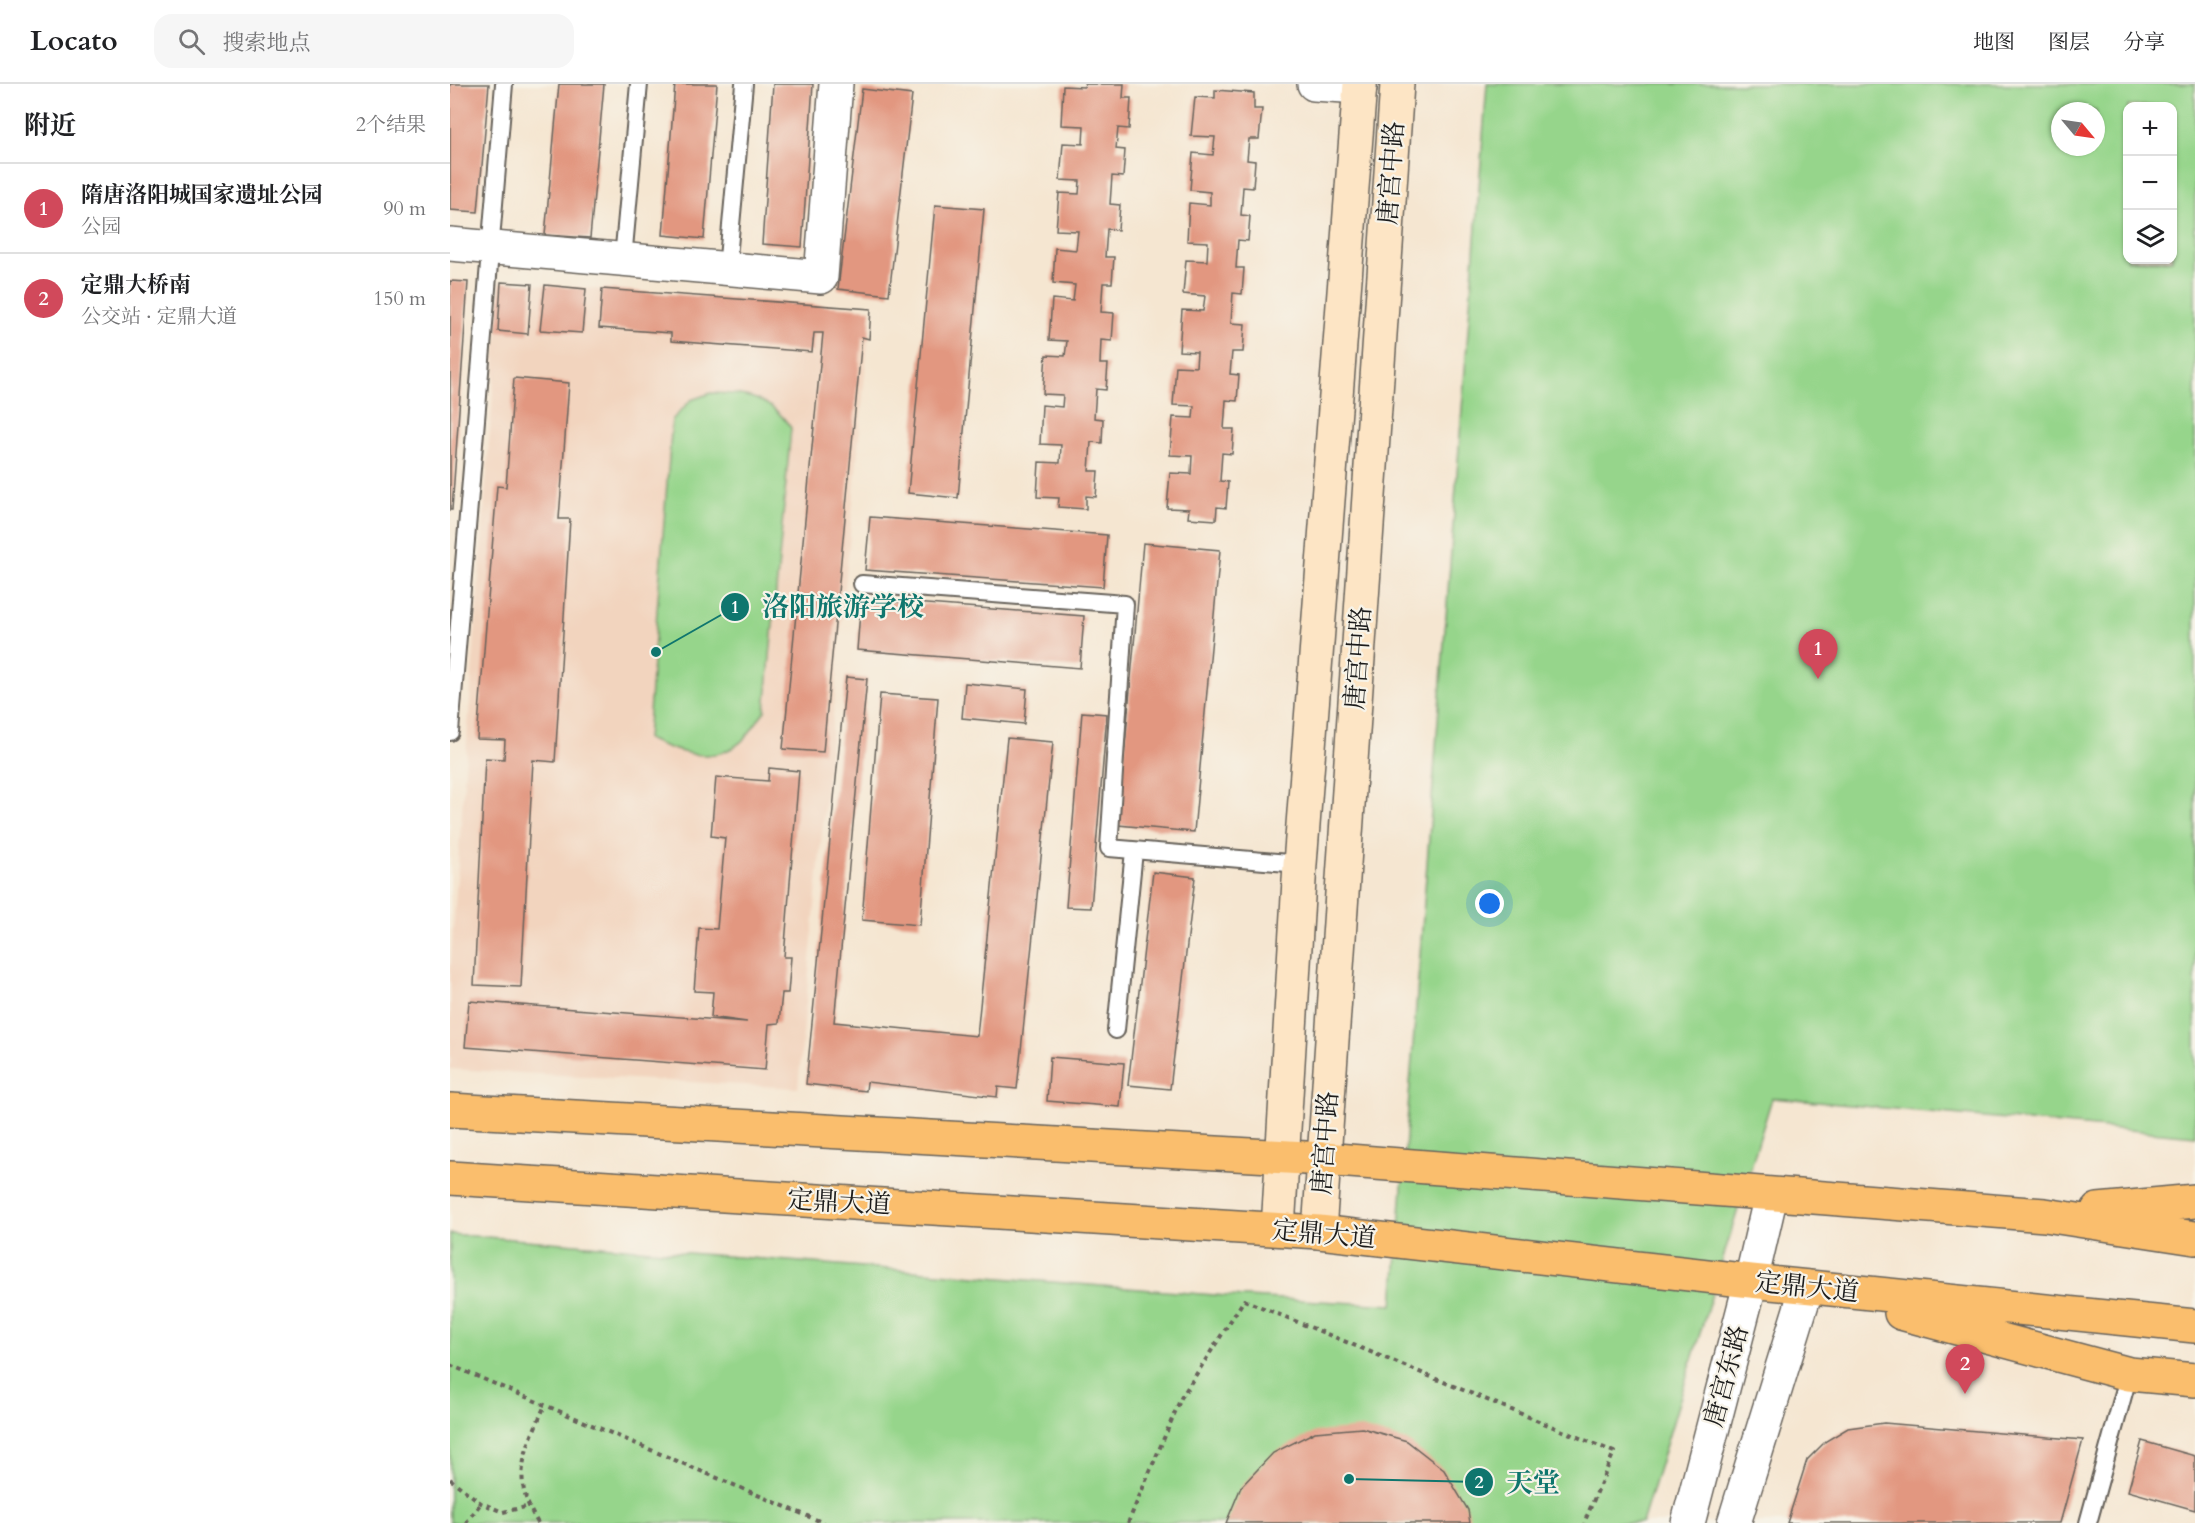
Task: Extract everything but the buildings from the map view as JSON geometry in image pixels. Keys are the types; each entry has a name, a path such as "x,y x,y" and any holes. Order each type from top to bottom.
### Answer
{"main road":[{"name":"唐宫中路","path":"1319,1232 1397,84"},
{"name":"唐宫中路","path":"1278,1229 1300,864 1360,86"},
{"path":"450,1110 1323,1159 2045,1215 2195,1238"},
{"name":"定鼎大道","path":"450,1178 1319,1232 1751,1281 2195,1326"},
{"path":"2045,1215 2195,1201"},
{"path":"1807,1287 2129,1374 2195,1380"}],"street":[{"path":"450,244 821,277 836,84"},
{"path":"1314,84 1360,86"},
{"name":"唐宫东路","path":"1688,1523 1751,1281 1771,1194"},
{"name":"唐宫东路","path":"1734,1523 1807,1287"}],"lane":[{"path":"450,732 504,84"},
{"path":"622,260 639,84"},
{"path":"727,269 744,84"},
{"path":"862,584 1125,604 1109,848 1300,864"},
{"path":"1116,1030 1134,850"},
{"path":"2088,1523 2129,1374"}],"path":[{"path":"1128,1523 1181,1398 1244,1300 1614,1452 1584,1523"},
{"path":"450,1365 824,1523"},
{"path":"538,1523 522,1484 524,1454 545,1405"},
{"path":"450,1479 482,1503 503,1512 530,1506"},
{"path":"466,1523 482,1503"}],"shaded area":[{"path":"501,282 871,309 798,1088 450,1069 450,973"}],"green space":[{"path":"1487,84 2195,84 2195,1136 1772,1098 1642,1523 450,1523 450,1234 1227,1296 1393,1305"},
{"path":"711,393 735,394 757,399 775,410 791,428 765,711 745,738 734,747 710,755 697,755 671,749 647,739 672,420 691,400"}],"place":[{"name":"洛阳旅游学校","path":"656,652"},
{"name":"隋唐洛阳城国家遗址公园","path":"1818,679"},
{"name":"定鼎大桥南","path":"1965,1394"},
{"name":"天堂","path":"1349,1479"}]}
